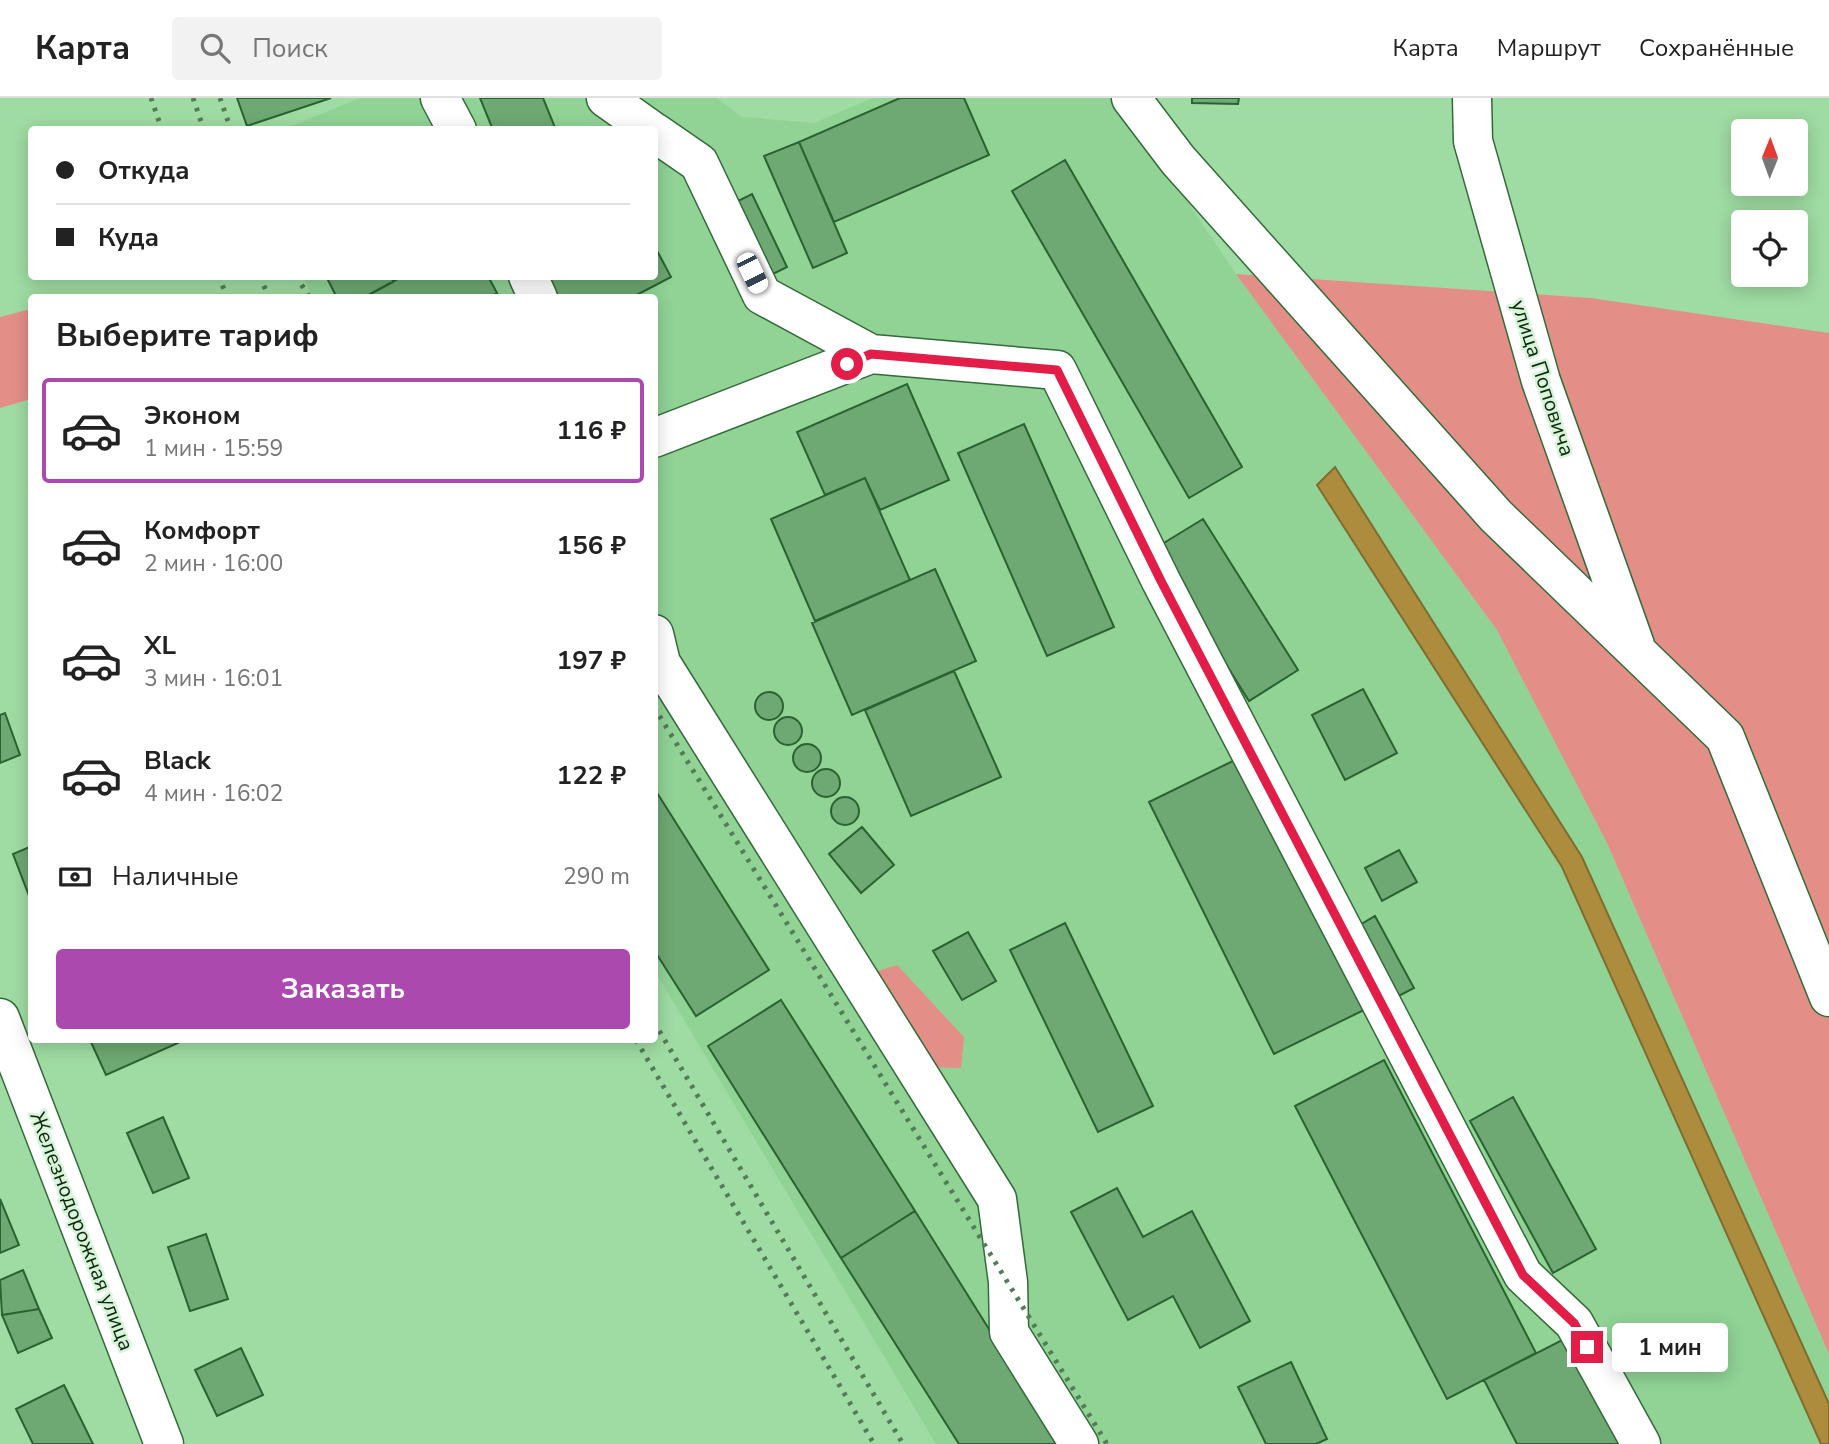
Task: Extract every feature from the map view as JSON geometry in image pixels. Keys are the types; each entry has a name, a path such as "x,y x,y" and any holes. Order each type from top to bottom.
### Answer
{"street":[{"path":"440,98 455,126"},
{"path":"606,98 646,126"},
{"path":"1131,98 1178,159 1496,516 1725,737 1829,997"},
{"name":"улица Поповича","path":"1472,98 1473,141 1541,381 1638,653"},
{"path":"658,134 699,163 762,295 871,354 1057,370 1161,581 1523,1275 1574,1323 1641,1444"},
{"path":"658,436 871,354"},
{"path":"658,648 662,663 997,1199 1008,1282 1009,1332 1079,1444"},
{"name":"Железнодорожная улица","path":"0,1018 164,1444"}],"shaded area":[{"path":"360,98 717,98 742,117 814,123 873,98 1118,98 1236,274 1497,630 1607,843 1829,1354 1829,1444 936,1444 658,976 658,294 312,294 304,280 658,280 658,126 292,126"},
{"path":"1236,274 1591,298 1829,333 1829,1354 1607,843 1497,630"},
{"path":"28,310 28,400 0,408 0,317"},
{"path":"1335,467 1582,857 1829,1404 1829,1444 1821,1444 1562,867 1317,485"},
{"path":"897,965 964,1037 961,1068 925,1067 875,972"}],"building":[{"path":"237,98 331,98 247,126"},
{"path":"480,98 543,98 554,126 491,126"},
{"path":"900,98 964,98 989,155 834,222 799,142"},
{"path":"1192,98 1239,98 1238,104 1192,103"},
{"path":"799,142 847,253 813,268 764,156"},
{"path":"1065,160 1242,467 1189,498 1012,191"},
{"path":"752,194 787,267 767,277 732,204"},
{"path":"658,253 671,277 639,294 550,294 543,280 658,280"},
{"path":"328,280 393,282 370,294 335,294"},
{"path":"396,280 490,280 497,293 495,294 370,294"},
{"path":"907,384 949,480 880,510 865,478 825,495 797,432"},
{"path":"1024,424 1114,627 1047,656 958,453"},
{"path":"865,478 910,580 815,621 771,519"},
{"path":"1203,519 1298,670 1249,701 1154,549"},
{"path":"935,569 976,661 852,715 812,623"},
{"path":"954,671 1001,777 911,816 865,710"},
{"path":"1363,689 1397,753 1345,780 1312,715"},
{"path":"769,692 779,696 783,706 779,716 769,720 759,716 755,706 759,696"},
{"path":"5,713 20,755 0,763 0,715"},
{"path":"788,717 798,721 802,731 798,741 788,745 778,741 774,731 778,721"},
{"path":"807,744 817,748 821,758 817,768 807,772 797,768 793,758 797,748"},
{"path":"1241,757 1366,1009 1274,1054 1149,802"},
{"path":"826,769 836,773 840,783 836,793 826,797 816,793 812,783 816,773"},
{"path":"658,794 769,970 696,1016 658,956"},
{"path":"845,797 855,801 859,811 855,821 845,825 835,821 831,811 835,801"},
{"path":"862,827 894,865 861,893 829,854"},
{"path":"28,848 28,893 13,854"},
{"path":"1399,850 1417,882 1382,901 1365,868"},
{"path":"1375,916 1414,988 1391,1000 1353,929"},
{"path":"1065,923 1153,1106 1098,1132 1010,950"},
{"path":"968,932 996,981 962,1000 933,951"},
{"path":"781,1000 915,1211 841,1258 708,1046"},
{"path":"91,1043 178,1043 106,1075"},
{"path":"1384,1060 1536,1353 1447,1399 1295,1106"},
{"path":"1513,1097 1596,1249 1553,1273 1470,1121"},
{"path":"163,1117 189,1178 153,1193 127,1133"},
{"path":"1117,1188 1143,1237 1192,1211 1250,1321 1200,1348 1173,1296 1128,1320 1071,1212"},
{"path":"0,1199 19,1245 0,1253"},
{"path":"915,1211 1061,1444 959,1444 841,1258"},
{"path":"206,1234 228,1299 190,1311 168,1247"},
{"path":"23,1270 39,1309 2,1315 0,1280"},
{"path":"39,1309 52,1338 18,1353 2,1315"},
{"path":"1568,1337 1623,1444 1517,1444 1484,1380"},
{"path":"241,1348 263,1395 217,1416 195,1370"},
{"path":"1291,1362 1327,1439 1316,1444 1266,1444 1238,1387"},
{"path":"64,1385 93,1444 33,1444 16,1409"}],"railway":[{"path":"151,98 161,126"},
{"path":"193,98 203,126"},
{"path":"220,98 230,126"},
{"path":"220,280 226,294"},
{"path":"262,280 267,294"},
{"path":"299,280 307,294"},
{"path":"658,714 1107,1444"},
{"path":"658,1029 903,1444"},
{"path":"638,1043 874,1444"}],"route":[{"path":"847,364 871,354 1057,370 1161,581 1523,1275 1574,1323 1587,1347"}]}
